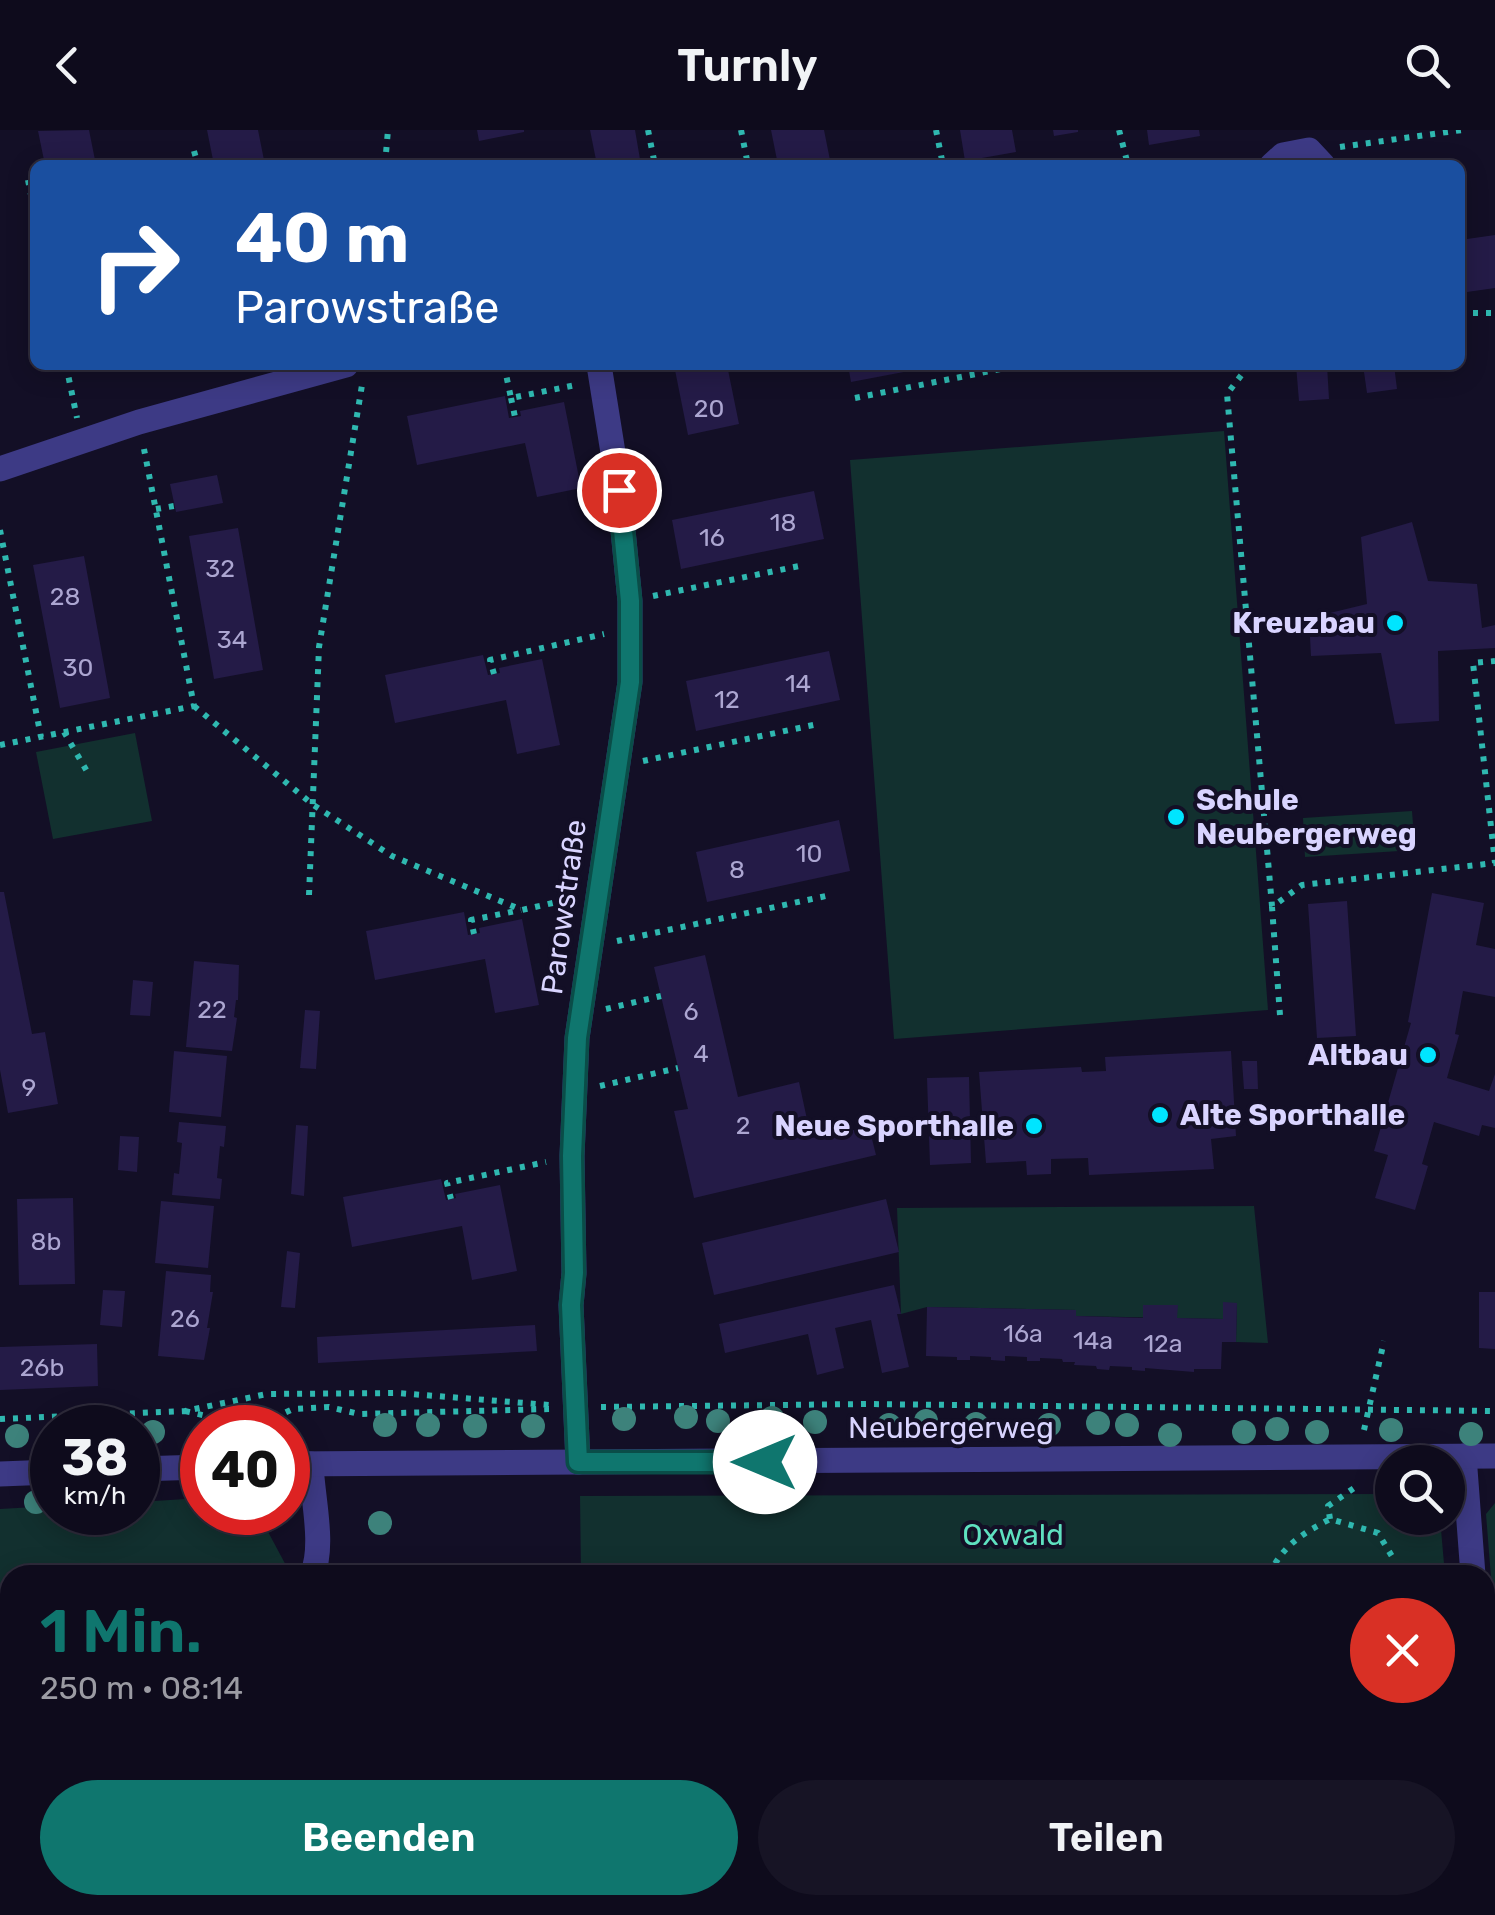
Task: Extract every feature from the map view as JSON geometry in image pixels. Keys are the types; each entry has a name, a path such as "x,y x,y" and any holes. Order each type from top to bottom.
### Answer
{"street":[{"path":"1278,160 1283,155 1316,158"},
{"name":"Parowstraße","path":"578,1462 571,1305 577,1038 630,682 630,601 619,490 600,372"},
{"path":"0,469 139,422 354,374"},
{"name":"Neubergerweg","path":"1465,1456 1495,1456"},
{"name":"Neubergerweg","path":"310,1464 1375,1457"},
{"path":"1465,1469 1472,1565"},
{"path":"0,1474 30,1473"},
{"path":"310,1508 316,1532 316,1565"}],"path":[{"path":"385,160 388,130"},
{"path":"648,130 654,160"},
{"path":"740,130 747,160"},
{"path":"936,130 942,160"},
{"path":"1119,130 1127,160"},
{"path":"1316,158 1462,130"},
{"path":"194,151 197,160"},
{"path":"28,180 30,190"},
{"path":"1465,313 1495,313"},
{"path":"67,370 82,442"},
{"path":"505,370 515,417"},
{"path":"855,398 996,370"},
{"path":"1245,370 1227,394 1280,1015"},
{"path":"511,398 600,372"},
{"path":"309,895 319,647 354,374"},
{"path":"139,422 194,706 312,804 392,856 522,910"},
{"path":"156,509 174,506"},
{"path":"0,530 42,736"},
{"path":"630,601 799,566"},
{"path":"494,674 490,660 630,628"},
{"path":"1272,907 1302,886 1495,863 1473,663 1495,661"},
{"path":"0,745 194,706"},
{"path":"618,766 818,724"},
{"path":"64,732 88,773"},
{"path":"474,934 472,920 599,892"},
{"path":"592,946 826,896"},
{"path":"580,1014 661,996"},
{"path":"575,1092 678,1068"},
{"path":"451,1199 448,1183 572,1156"},
{"path":"214,1405 267,1394 398,1394 576,1407"},
{"path":"310,1408 329,1406 359,1414 886,1404 1495,1411"},
{"path":"0,1419 180,1411"},
{"path":"1328,1506 1330,1519"},
{"path":"1273,1565 1300,1535 1330,1519 1378,1533 1393,1558 1393,1565"}],"green space":[{"path":"1224,431 1268,1010 894,1039 850,460"},
{"path":"135,733 152,821 53,839 36,752"},
{"path":"1412,811 1415,850 1305,857 1303,818"},
{"path":"1254,1206 1268,1343 1236,1342 1237,1303 1223,1303 1223,1319 927,1307 901,1314 897,1208"},
{"name":"Oxwald","path":"1375,1494 1375,1535 1441,1535 1444,1565 581,1565 580,1496"},
{"path":"180,1499 180,1535 270,1535 286,1565 0,1565 0,1509 30,1507 30,1535 160,1535 160,1501"},
{"path":"1495,1503 1495,1565 1490,1565 1486,1514"}],"building":[{"path":"89,130 95,160 44,160 38,131"},
{"path":"207,130 258,130 264,160 213,160"},
{"path":"477,130 524,130 524,132 479,141"},
{"path":"590,130 635,130 640,160 596,160"},
{"path":"771,130 824,130 830,160 777,160"},
{"path":"960,130 1012,130 1016,152 965,160"},
{"path":"1053,130 1078,130 1078,132 1054,136"},
{"path":"1147,130 1199,130 1200,136 1149,145"},
{"path":"1495,235 1495,288 1465,292 1465,239"},
{"path":"675,370 728,370 739,424 688,435"},
{"path":"849,370 914,370 851,382"},
{"path":"1296,370 1327,370 1329,399 1299,401"},
{"path":"1364,370 1395,370 1397,389 1367,393"},
{"path":"505,396 509,418 521,416 520,411 564,402 581,488 537,497 525,443 417,465 407,416"},
{"path":"217,475 223,503 176,512 170,484"},
{"path":"814,491 824,539 681,569 672,520"},
{"name":"Kreuzbau","path":"1412,522 1428,581 1477,584 1482,628 1495,625 1495,648 1438,651 1439,721 1395,724 1381,653 1311,656 1309,618 1367,604 1361,537"},
{"path":"238,528 263,670 214,679 189,536"},
{"path":"84,556 110,698 60,708 33,565"},
{"path":"829,651 840,700 696,731 686,681"},
{"path":"483,655 488,675 500,673 499,668 542,659 560,745 517,754 506,700 395,723 385,675"},
{"path":"839,820 850,871 707,902 696,852"},
{"path":"0,892 4,892 32,1034 45,1032 58,1104 8,1113 0,1070"},
{"name":"Altbau","path":"1432,893 1484,903 1476,945 1495,949 1495,997 1463,991 1455,1034 1459,1035 1447,1078 1489,1091 1495,1074 1495,1128 1482,1125 1479,1136 1434,1122 1422,1164 1428,1166 1415,1210 1375,1198 1388,1155 1374,1151 1411,1023 1408,1022"},
{"path":"1347,901 1356,1036 1317,1038 1308,904"},
{"path":"464,912 468,935 480,933 479,928 522,919 539,1005 495,1013 485,959 375,980 366,931"},
{"path":"705,955 738,1097 799,1082 811,1138 869,1127 876,1155 694,1198 674,1111 688,1109 654,967"},
{"path":"194,961 239,965 232,1051 186,1047"},
{"path":"133,980 153,982 150,1016 130,1015"},
{"path":"305,1010 320,1011 316,1069 300,1068"},
{"path":"174,1051 227,1056 221,1117 169,1112"},
{"name":"Alte Sporthalle","path":"1231,1051 1236,1136 1211,1139 1214,1169 1089,1175 1088,1158 1051,1159 1051,1174 1027,1175 1026,1161 986,1163 979,1072 1081,1067 1082,1072 1106,1071 1105,1057"},
{"path":"1242,1061 1257,1061 1258,1089 1244,1089"},
{"path":"969,1077 971,1163 930,1165 927,1078"},
{"path":"179,1122 226,1126 217,1178 222,1179 220,1199 172,1195 182,1143 177,1142"},
{"path":"296,1125 308,1126 304,1196 291,1194"},
{"path":"120,1136 139,1137 137,1172 118,1170"},
{"path":"441,1179 446,1200 456,1198 455,1194 500,1185 517,1271 472,1280 462,1226 352,1247 343,1197"},
{"path":"73,1198 75,1284 19,1285 17,1199"},
{"path":"886,1199 899,1252 714,1295 702,1243"},
{"path":"161,1201 214,1206 208,1268 155,1263"},
{"path":"287,1251 300,1253 295,1308 281,1307"},
{"path":"166,1271 211,1275 213,1292 204,1360 158,1356"},
{"path":"894,1285 909,1367 882,1373 871,1320 835,1328 844,1368 817,1375 808,1334 725,1353 719,1324"},
{"path":"103,1290 125,1291 122,1327 100,1325"},
{"path":"1479,1292 1495,1292 1495,1349 1479,1348"},
{"path":"1223,1302 1237,1303 1236,1342 1222,1342 1221,1369 1145,1371 1110,1366 1109,1370 1074,1365 1075,1362 1062,1359 1027,1361 1027,1357 1005,1356 1005,1361 970,1356 970,1360 957,1360 926,1356 927,1307 1076,1310 1076,1316 1143,1318 1143,1305 1178,1305 1177,1318 1223,1319"},
{"path":"535,1325 537,1351 318,1363 317,1337"},
{"path":"97,1344 98,1386 0,1390 0,1347"}],"place":[{"name":"Kreuzbau","path":"1395,623"},
{"name":"Schule Neubergerweg","path":"1176,817"},
{"name":"Altbau","path":"1428,1055"},
{"name":"Alte Sporthalle","path":"1160,1115"},
{"name":"Neue Sporthalle","path":"1034,1126"}],"route":[{"path":"619,490 630,601 630,682 577,1038 571,1305 578,1462 765,1462"}]}
